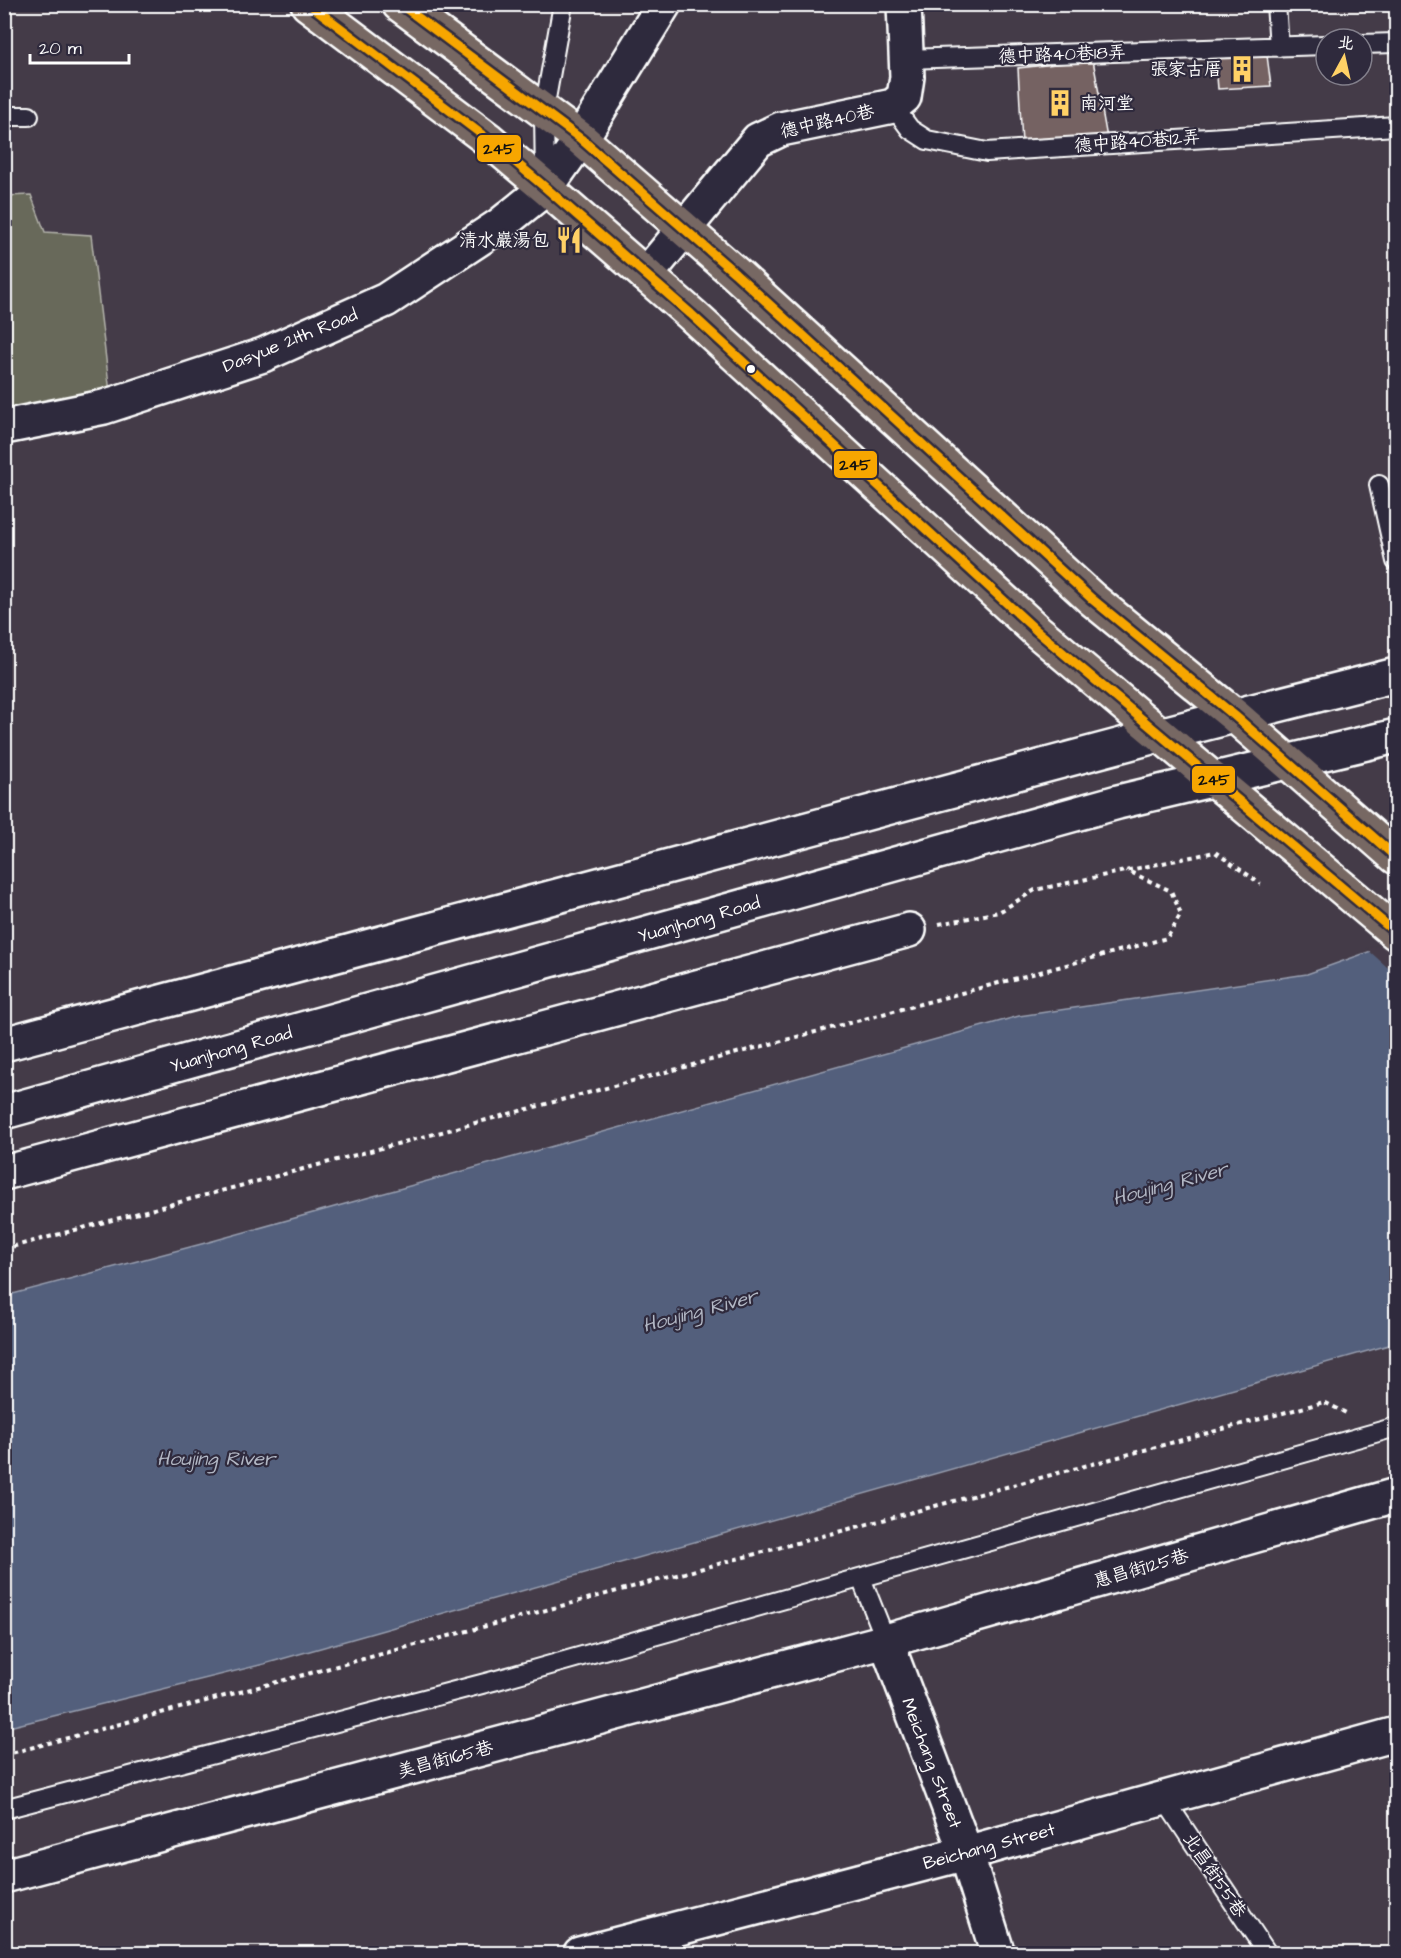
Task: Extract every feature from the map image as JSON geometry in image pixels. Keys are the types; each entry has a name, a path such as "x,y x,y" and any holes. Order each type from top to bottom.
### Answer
{"main road":[{"path":"308,4 489,140 546,188 646,275 1037,631 1396,933"},
{"path":"399,4 580,139 684,229 1092,599 1235,716 1396,857"}],"street":[{"name":"Dasyue 21th Road","path":"4,427 104,407 263,355 386,300 500,225 546,188 580,139 664,4"},
{"name":"德中路40巷","path":"646,275 758,140 781,129 893,106 904,97 907,77 904,4"},
{"path":"4,1044 1159,735 1396,675"},
{"name":"Yuanjhong Road","path":"4,1112 1095,808 1396,736"},
{"path":"4,1173 909,930"},
{"name":"惠昌街125巷","path":"886,1641 1396,1495"},
{"name":"Meichang Street","path":"886,1641 966,1853 998,1953"},
{"name":"美昌街165巷","path":"4,1876 886,1641"},
{"name":"Beichang Street","path":"580,1953 966,1853 1396,1734"}],"lane":[{"path":"546,188 544,110 563,4"},
{"path":"1276,4 1279,47"},
{"path":"1374,44 1396,43"},
{"name":"德中路40巷18弄","path":"906,59 1314,46"},
{"name":"德中路40巷12弄","path":"893,106 910,129 927,140 987,152 1396,126"},
{"path":"4,116 29,116"},
{"path":"1379,485 1396,561"},
{"path":"4,1809 497,1680 1390,1429"},
{"path":"861,1578 886,1641"},
{"name":"北昌街55巷","path":"1163,1797 1267,1953"}],"path":[{"path":"909,930 999,912 1035,890 1215,852 1261,884"},
{"path":"4,1250 1167,938 1181,914 1171,891 1126,870"},
{"path":"4,1755 1324,1402 1390,1429"}],"green space":[{"path":"31,195 45,232 91,235 111,401 5,423 5,196"}],"water":[{"name":"Houjing River","path":"1396,942 1396,1343 264,1664 5,1728 5,1296 209,1242 1019,1016 1307,974"}],"pier":[{"path":"1396,939 1396,975 1367,949"}],"building":[{"name":"張家古厝","path":"1266,48 1271,86 1218,89 1215,52"},
{"name":"南河堂","path":"1093,60 1107,138 1022,144 1018,68"}],"transit line":[{"name":"245","path":"309,4 489,140 546,188 691,314 1037,631 1396,933"},
{"name":"245","path":"400,4 581,139 735,273 1092,599 1235,716 1396,857"}],"place":[{"name":"張家古厝","path":"1242,69"},
{"name":"南河堂","path":"1060,103"},
{"name":"清水巖湯包","path":"569,240"}]}
